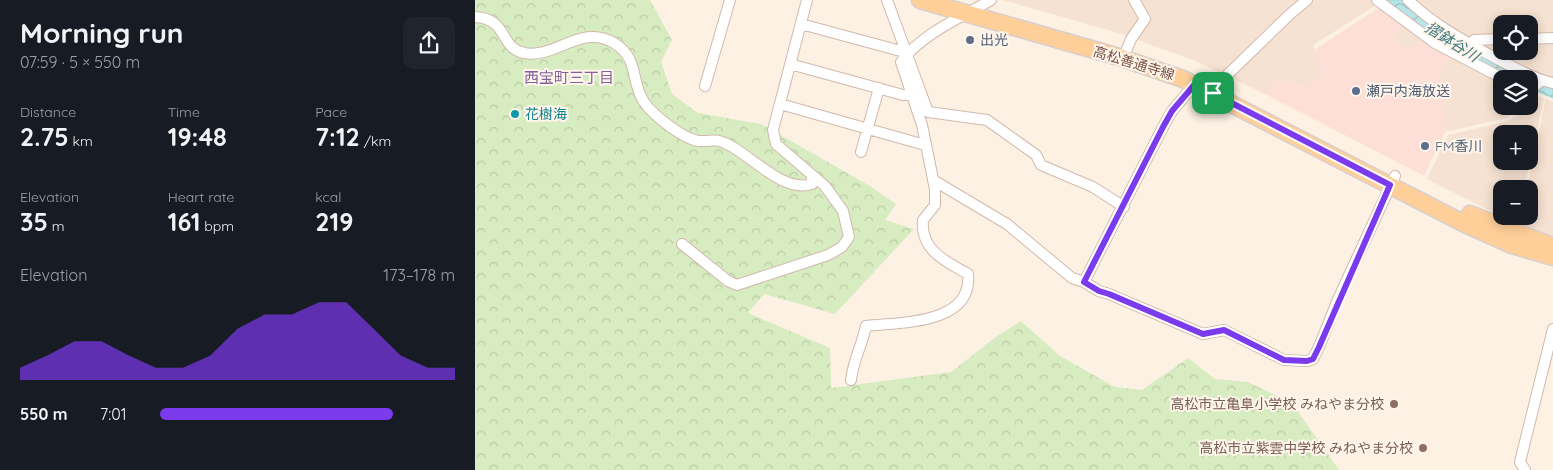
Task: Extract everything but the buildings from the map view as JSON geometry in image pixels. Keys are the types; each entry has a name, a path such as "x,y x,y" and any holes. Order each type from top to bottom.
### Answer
{"main road":[{"name":"高松善通寺線","path":"920,0 974,5 1182,66 1219,83 1490,235 1512,245 1553,257"},
{"name":"高松善通寺線","path":"974,5 1195,84 1393,180 1471,215 1553,246"}],"street":[{"path":"705,86 730,0"},
{"path":"682,244 728,281 737,285 828,255 842,247 849,237 843,211 825,186 776,144 773,130 807,0"},
{"path":"887,0 908,53 928,112 987,120 1036,154 1041,165 1093,187 1124,207"},
{"path":"1127,49 1131,39 1145,19 1134,0"},
{"path":"1219,83 1289,14 1307,0"},
{"path":"1377,0 1435,43 1493,73"},
{"path":"1408,0 1428,19 1471,45 1541,81 1553,84"},
{"path":"851,380 853,365 863,342 866,326 937,317 962,301 967,290 968,274 939,258 925,239 923,220 935,205 933,180 922,125 901,62 908,53 932,34 974,5"},
{"path":"475,17 495,22 504,33 510,46 521,52 537,55 579,37 595,37 613,42 628,54 635,68 638,87 644,102 679,133 699,141 715,139 730,145 781,179 803,187 812,184 812,175"},
{"path":"801,24 908,53"},
{"path":"1538,39 1553,38"},
{"path":"1471,45 1474,40 1493,39"},
{"path":"791,64 911,95"},
{"path":"1084,282 1124,207 1163,127 1172,111 1195,84"},
{"path":"861,152 879,88"},
{"path":"780,104 925,145"},
{"path":"933,180 1007,224 1072,278 1203,334 1224,330 1284,360 1307,361 1313,359 1319,347 1393,180"},
{"path":"1525,470 1520,462 1553,329"}],"shaded area":[{"path":"1003,0 1132,0 1142,15 1129,36"},
{"path":"1137,0 1301,0 1223,74 1193,60 1135,39 1151,19"},
{"path":"1312,0 1374,0 1378,4 1313,45 1323,78 1300,86 1276,79 1267,95 1227,76"},
{"path":"1411,0 1553,0 1553,35 1538,35 1538,15 1493,15 1493,36 1461,36"},
{"path":"1380,7 1402,25 1392,39 1407,50 1423,40 1450,55 1440,74 1445,132 1424,176 1267,95 1276,79 1300,86 1322,78 1314,50"},
{"path":"1402,25 1423,40 1407,50 1392,39"},
{"path":"1538,41 1553,41 1553,79 1538,77 1538,70 1525,70 1507,60 1538,60"},
{"path":"1493,43 1493,52 1479,44"},
{"path":"1450,55 1493,77 1493,115 1511,115 1507,118 1445,132 1440,74"},
{"path":"1538,96 1544,98 1538,125 1493,125 1493,170 1528,170 1526,180 1493,180 1493,212 1427,179 1448,135 1508,121 1516,116 1538,115"},
{"path":"1546,99 1553,102 1553,237 1518,226 1538,225 1538,180 1529,180 1531,170 1538,170 1538,137"}],"green space":[{"path":"475,0 650,0 672,40 661,62 672,94 698,113 761,124 870,186 896,204 885,220 914,229 835,314 764,294 748,313 830,348 831,388 951,372 997,336 1021,321 1060,356 1115,387 1142,390 1188,358 1215,379 1248,382 1292,403 1339,470 475,470"}],"water":[{"name":"摺鉢谷川","path":"1381,0 1401,0 1442,34 1512,70 1493,70 1442,44"},
{"path":"1538,82 1553,88 1553,98 1538,92"}],"place":[{"name":"出光","path":"970,40"},
{"name":"瀬戸内海放送","path":"1356,91"},
{"name":"花樹海","path":"515,114"},
{"name":"FM香川","path":"1425,146"},
{"name":"高松市立亀阜小学校 みねやま分校","path":"1394,404"},
{"name":"高松市立紫雲中学校 みねやま分校","path":"1423,448"}],"district":[{"name":"西宝町三丁目","path":"569,78"}],"route":[{"path":"1195,84 1213,93 1390,185 1313,359 1307,361 1284,360 1224,330 1203,334 1099,291 1084,282 1172,111 1195,84"}]}
